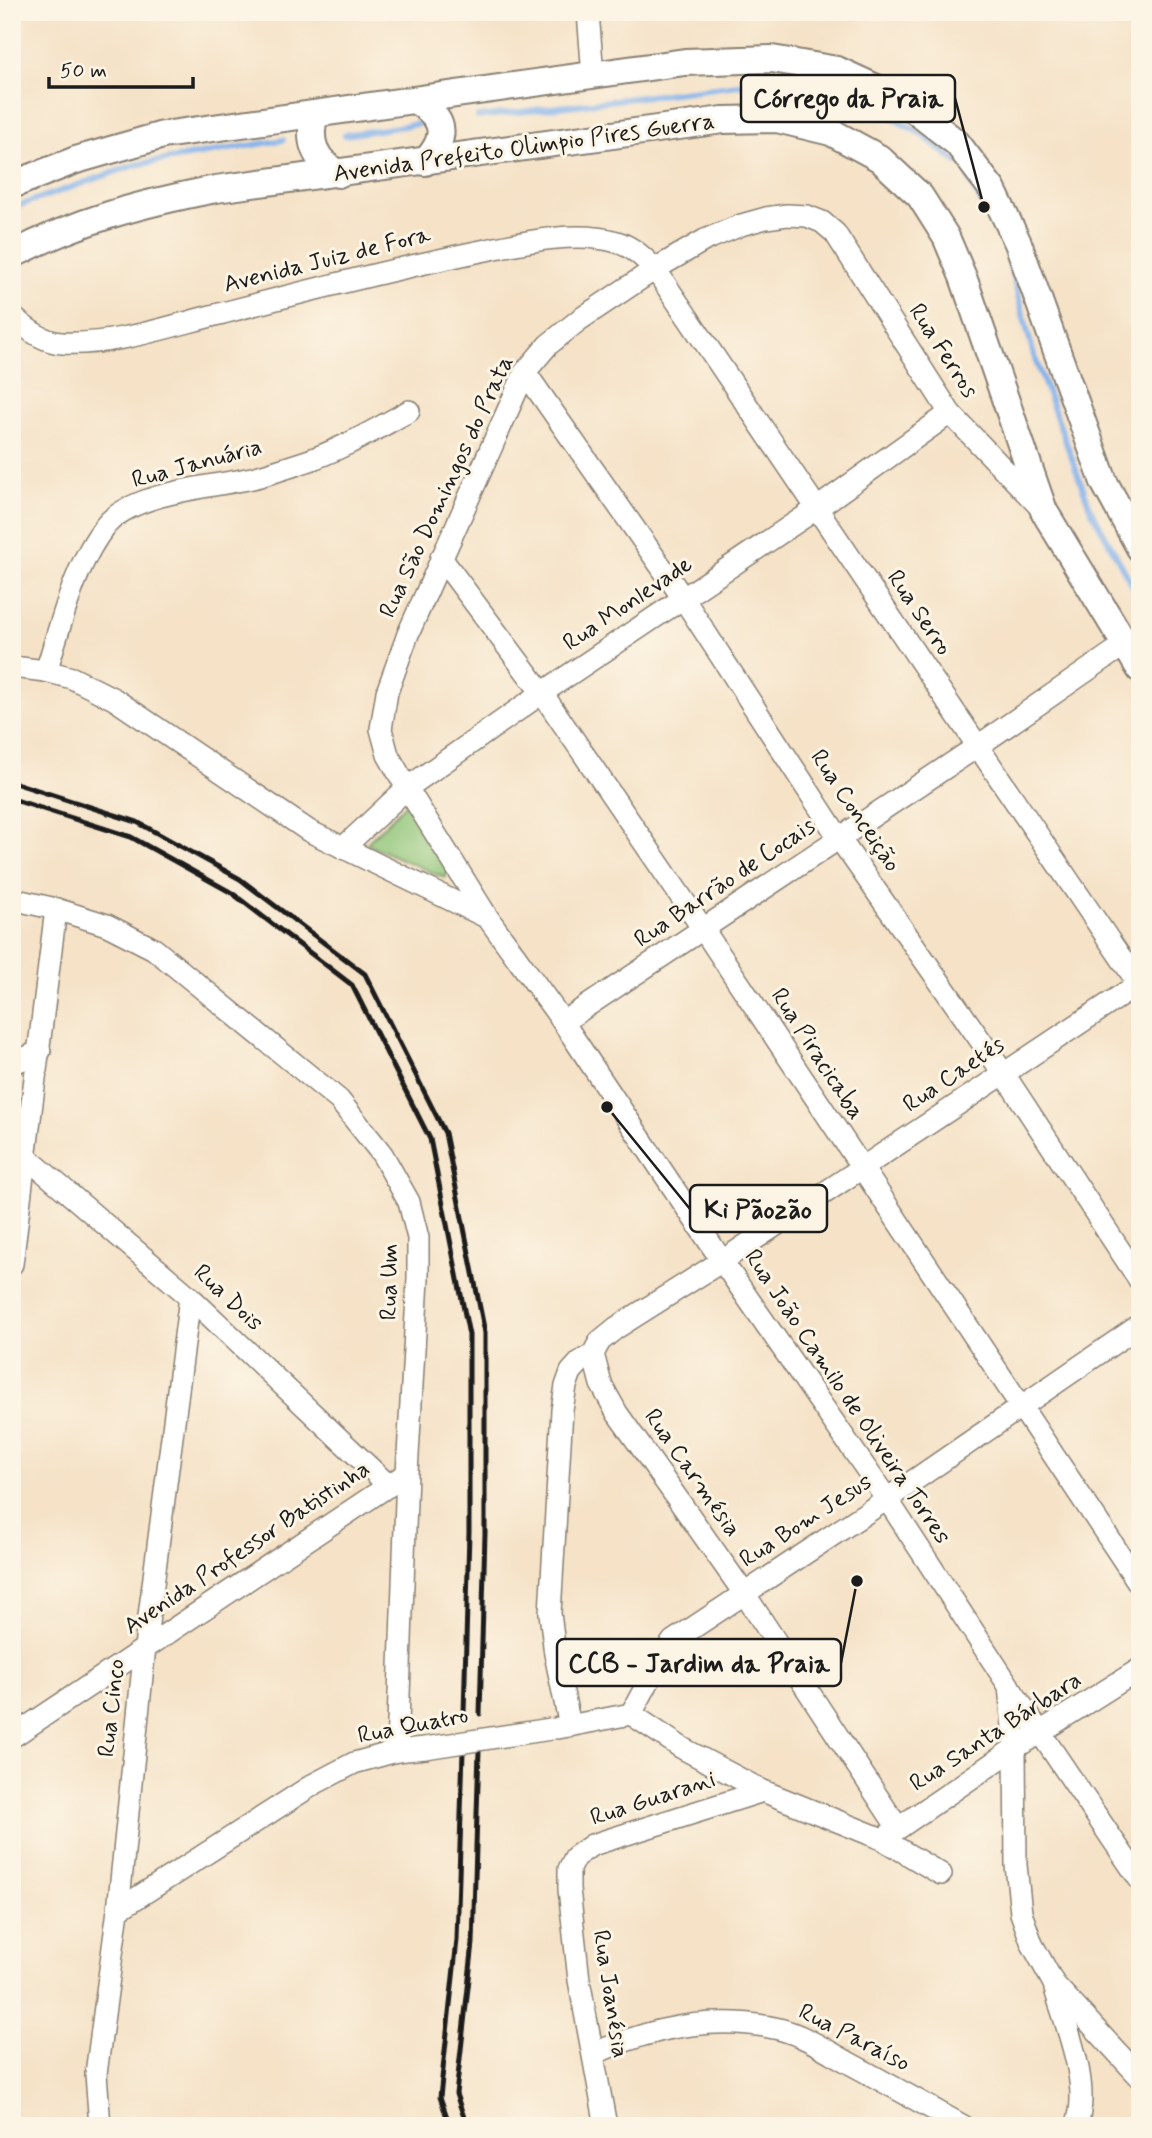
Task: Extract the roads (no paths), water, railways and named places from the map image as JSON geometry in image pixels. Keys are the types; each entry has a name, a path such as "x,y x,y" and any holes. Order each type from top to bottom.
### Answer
{"main road":[{"path":"12,185 76,160 163,135 685,62 772,59 837,70 901,99 957,143 992,190 1018,243 1099,471 1140,548"},
{"path":"414,100 434,113 441,123 441,137 436,151 425,162"},
{"path":"315,114 310,134 312,146 317,157 338,174"},
{"name":"Avenida Prefeito Olimpio Pires Guerra","path":"12,255 91,220 149,202 216,189 723,121 777,120 831,132 879,158 920,195 946,237 963,277 1044,511 1140,668"}],"street":[{"path":"588,12 593,76"},
{"name":"Rua São Domingos do Prata","path":"488,918 388,755 381,729 387,692 408,634 525,372 548,345 655,269 705,240 741,225 787,215 807,216"},
{"name":"Rua Ferros","path":"807,216 822,222 835,233 950,413 1044,511"},
{"name":"Avenida Juiz de Fora","path":"12,316 29,331 59,344 94,341 140,334 408,265 559,238 594,238 617,242 636,251 655,269"},
{"name":"Rua Serro","path":"655,269 1139,985"},
{"name":"Rua Conceição","path":"525,372 683,598 839,838 1004,1074 1140,1281"},
{"name":"Rua Januária","path":"46,671 72,591 92,547 109,522 140,502 253,478 300,464 350,443 409,411"},
{"name":"Rua Monlevade","path":"343,848 407,788 542,693 816,509 950,413"},
{"name":"Rua Piracicaba","path":"441,558 542,693 703,929 1140,1585"},
{"name":"Rua Barrão de Cocais","path":"563,1022 978,746 1124,645"},
{"name":"Rua João Camilo de Oliveira Torres","path":"12,667 46,671 72,678 114,699 309,831 488,918 563,1022 722,1261 887,1499 1009,1686 1015,1748 1016,1865 1021,1913 1032,1944 1054,1984 1140,2077"},
{"name":"Rua Um","path":"12,900 57,909 107,925 154,950 339,1100 383,1154 409,1202 418,1238 418,1279 407,1473 397,1751"},
{"path":"12,1264 57,909"},
{"name":"Rua Caetés","path":"560,1728 551,1614 552,1564 566,1386 571,1371 593,1354 600,1341 616,1328 722,1261 1139,985"},
{"path":"12,1064 40,1051"},
{"name":"Rua Dois","path":"25,1156 190,1297 389,1486"},
{"name":"Rua Cinco","path":"100,2126 96,2074 118,1910 145,1647 190,1297"},
{"name":"Rua Bom Jesus","path":"631,1714 673,1641 887,1499 1140,1325"},
{"name":"Rua Carmésia","path":"593,1354 601,1384 617,1413 744,1593 890,1834"},
{"name":"Avenida Professor Batistinha","path":"12,1737 407,1473"},
{"name":"Rua Santa Bárbara","path":"890,1834 1015,1748 1140,1669"},
{"path":"1009,1686 1140,1880"},
{"name":"Rua Quatro","path":"118,1910 314,1784 354,1763 397,1751 560,1728 631,1714"},
{"name":"Rua Guarani","path":"631,1714 682,1748 763,1791 890,1834 941,1874"},
{"name":"Rua Guarani","path":"569,1870 575,1857 592,1845 763,1791"},
{"name":"Rua Joanésia","path":"569,1870 571,1916 579,1980 606,2126"},
{"path":"1054,1984 1081,2089 1080,2116 1076,2126"},
{"name":"Rua Paraíso","path":"593,2054 625,2039 676,2025 731,2021 782,2029 830,2052 963,2126"}],"waterway":[{"path":"478,117 787,79 861,101 918,132 957,162"},
{"path":"345,135 417,124"},
{"path":"12,208 135,165 283,140"},
{"path":"969,179 1006,250 1034,356 1091,510 1140,599"}],"railway":[{"path":"12,782 137,822 240,879 365,974 445,1133 485,1333 485,1533 480,1714"},
{"path":"12,799 131,837 232,893 352,985 430,1139 469,1335 469,1532 464,1714"},
{"path":"467,2126 456,2094 473,1943 479,1750"},
{"path":"450,2126 440,2097 457,1940 463,1751"}],"place":[{"name":"Córrego da Praia","path":"984,207"},
{"name":"Ki Pãozão","path":"607,1107"},
{"name":"CCB - Jardim da Praia","path":"857,1581"}]}
